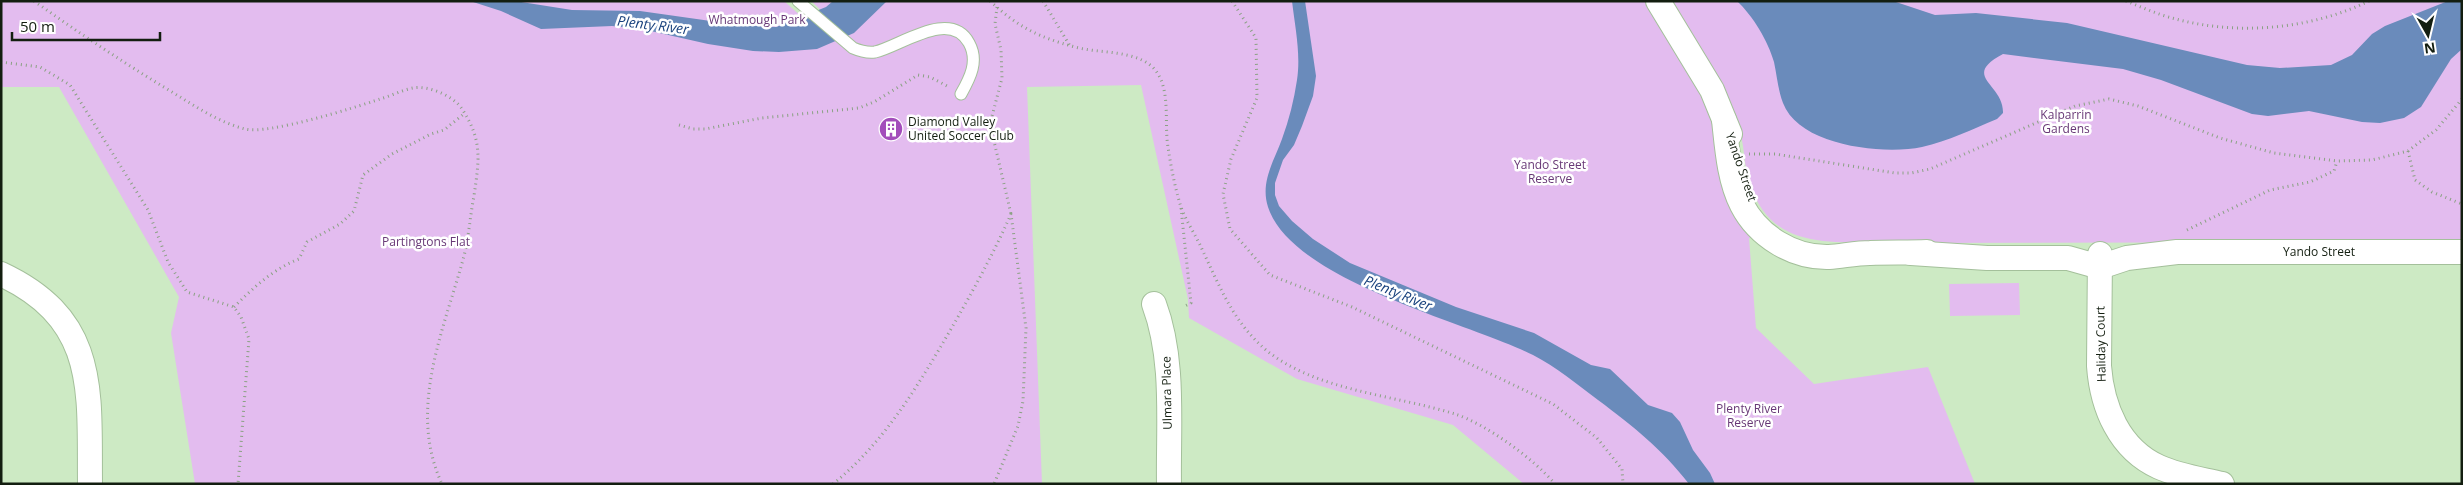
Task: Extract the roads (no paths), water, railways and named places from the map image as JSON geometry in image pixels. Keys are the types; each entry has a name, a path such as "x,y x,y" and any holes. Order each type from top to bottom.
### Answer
{"street":[{"name":"Yando Street","path":"1658,1 1712,90 1738,153 1751,201 1760,215 1785,237 1824,248 1869,253"},
{"name":"Yando Street","path":"1724,120 1729,161 1741,204 1750,220 1764,234 1790,250 1808,255 1827,257 1869,253 1911,253 1987,258 2068,258 2100,261 2177,252 2462,252"},
{"name":"Haliday Court","path":"2100,261 2100,375 2104,399 2118,431 2144,458 2178,474 2222,484"},
{"path":"1,274 30,288 42,297 53,309 76,342 82,356 88,389 90,484"},
{"name":"Ulmara Place","path":"1154,304 1162,328 1167,356 1169,484"}],"lane":[{"path":"798,1 853,48 868,52 876,52 905,38 939,29 951,30 961,34 968,40 974,57 971,75 961,94"}],"water":[{"name":"Plenty River","path":"470,1 515,1 572,10 640,11 739,25 776,27 826,7 833,1 887,1 854,33 817,49 779,52 753,51 708,44 642,29 612,26 541,29 501,11"},
{"name":"Plenty River","path":"1292,1 1305,1 1316,76 1313,96 1302,126 1294,145 1283,160 1275,183 1275,195 1279,206 1292,221 1313,239 1350,263 1456,307 1534,333 1591,365 1610,369 1648,405 1672,413 1680,422 1693,450 1710,473 1715,484 1689,484 1658,449 1635,429 1558,370 1542,360 1504,342 1426,313 1345,278 1310,257 1284,233 1268,207 1266,189 1269,172 1289,117 1297,80 1298,50"},
{"path":"1737,1 1893,1 1935,15 1976,13 2067,23 2247,65 2280,68 2331,65 2352,55 2372,34 2385,26 2448,1 2462,1 2462,49 2451,59 2421,107 2404,118 2380,123 2362,122 2309,111 2268,116 2252,114 2161,80 2123,69 2003,54 1991,62 1985,69 1984,75 2002,103 2003,113 1997,119 1922,147 1886,150 1844,144 1824,138 1806,129 1792,118 1781,98 1774,62 1764,37 1754,21"}],"place":[{"name":"Diamond Valley United Soccer Club","path":"891,129"}],"park label":[{"name":"Whatmough Park","path":"757,20"},
{"name":"Kalparrin Gardens","path":"2066,122"},
{"name":"Yando Street Reserve","path":"1550,172"},
{"name":"Partingtons Flat","path":"426,242"},
{"name":"Plenty River Reserve","path":"1749,416"}]}
